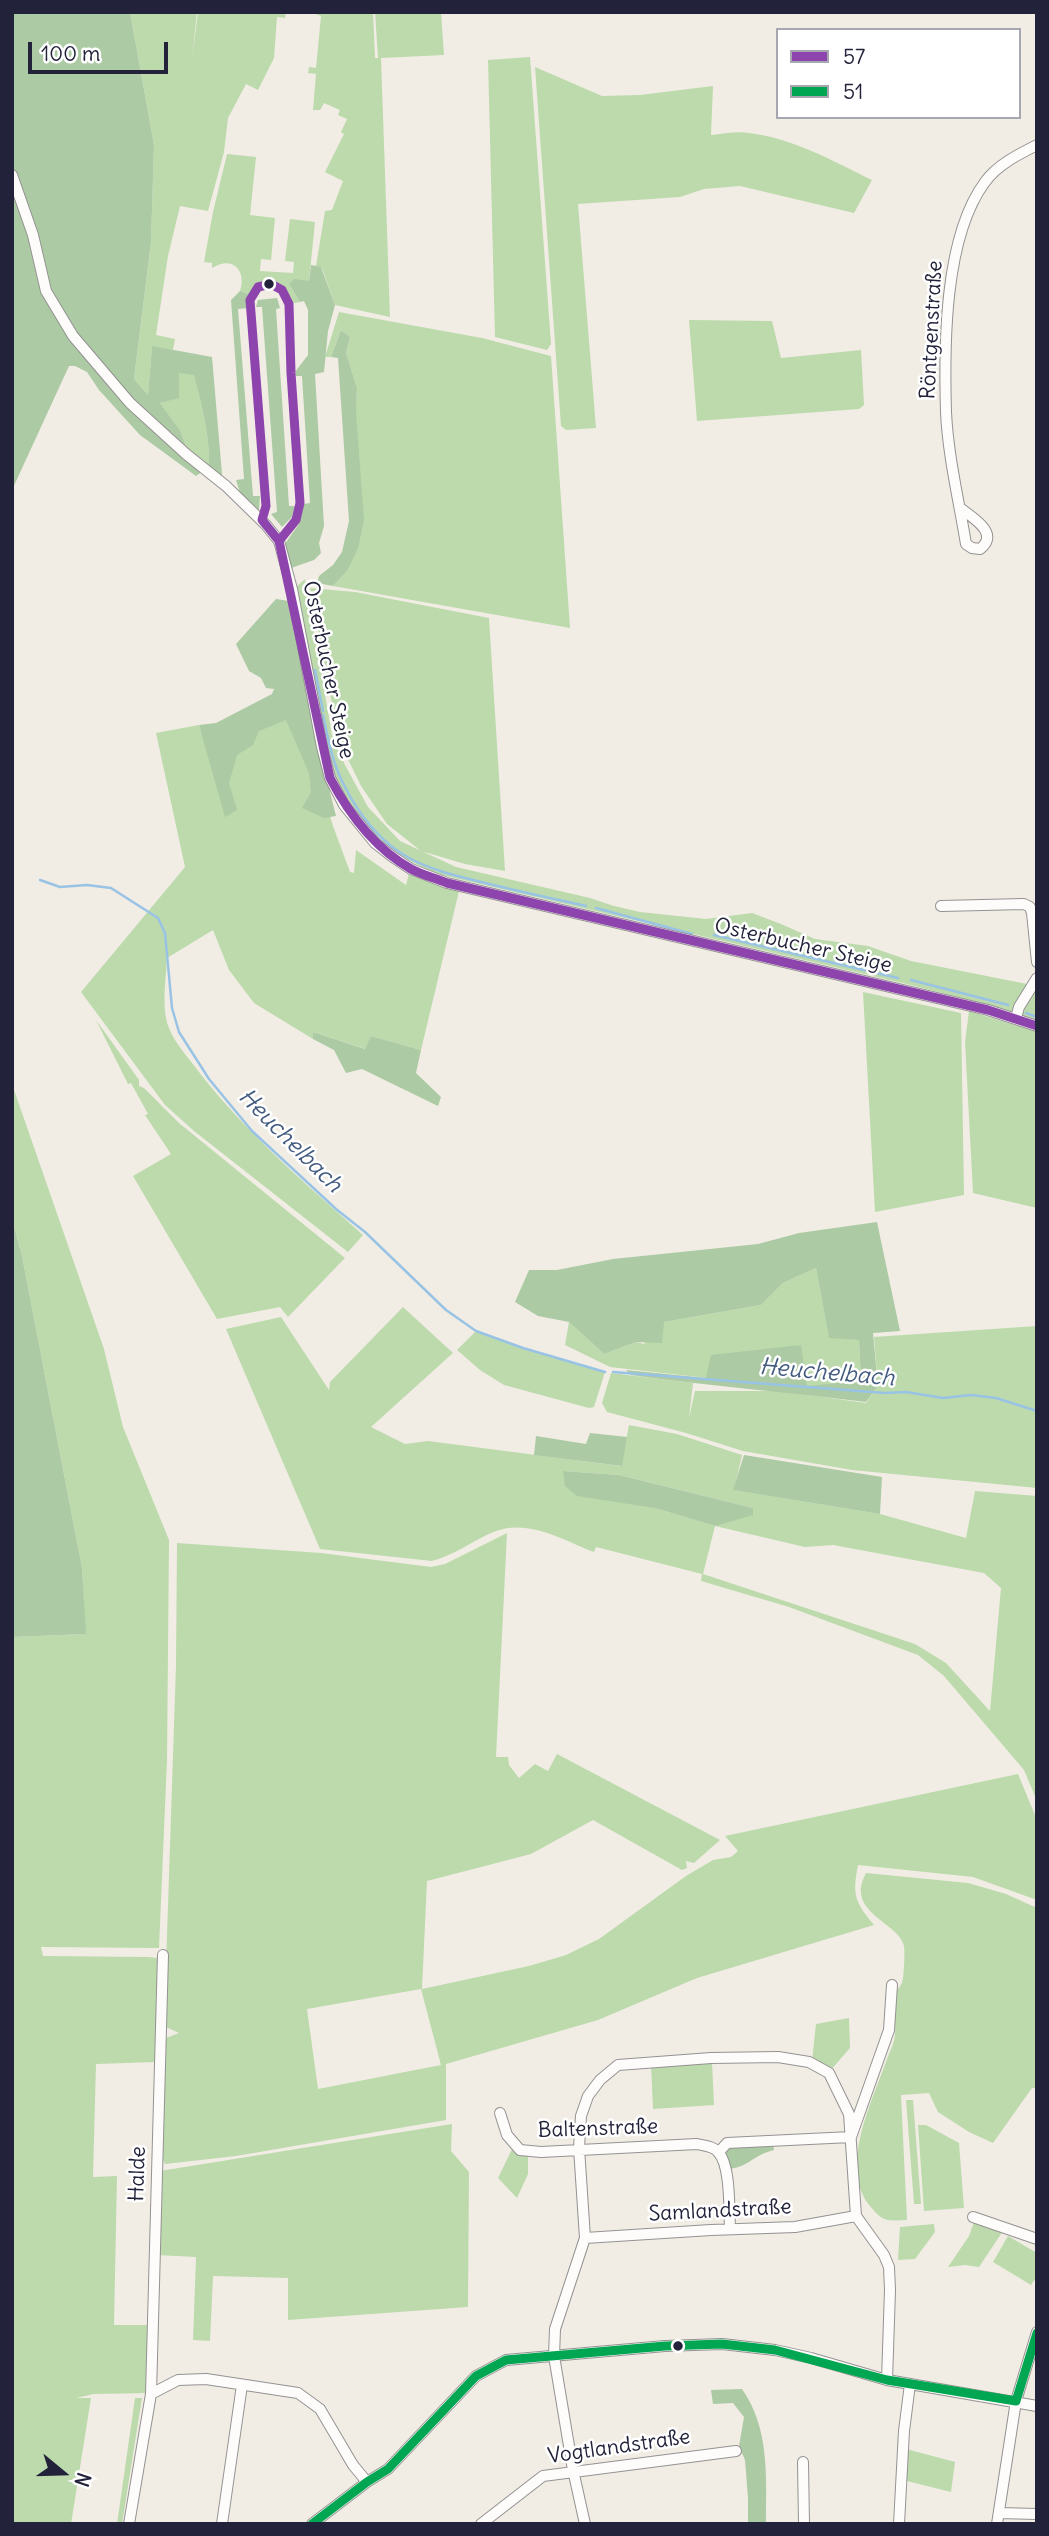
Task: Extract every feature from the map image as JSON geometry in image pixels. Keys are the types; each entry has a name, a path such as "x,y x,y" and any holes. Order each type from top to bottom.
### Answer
{"street":[{"name":"Röntgenstraße","path":"960,508 946,413 948,317 955,254 967,216 985,181 1004,163 1037,145"},
{"name":"Osterbucher Steige","path":"12,175 33,235 46,291 73,336 130,403 226,486 279,541 292,589 312,701 330,778 344,805 375,843 411,869 447,883 880,984 1016,1018 1037,1026"},
{"path":"940,906 1024,904 1030,907 1037,962"},
{"path":"1016,1018 1019,1007 1037,978"},
{"name":"Halde","path":"129,2524 151,2394 163,1955"},
{"path":"850,2137 889,2030 892,1985"},
{"path":"585,2524 554,2356 555,2329 585,2238 579,2148 581,2116 588,2096 600,2080 618,2066 711,2058 778,2057 809,2062 829,2073 849,2114 856,2216 884,2255 889,2267 887,2380"},
{"name":"Baltenstraße","path":"500,2113 507,2135 520,2150 697,2144 709,2146 719,2152"},
{"path":"730,2229 726,2164 719,2152 727,2143 850,2137"},
{"name":"Samlandstraße","path":"585,2238 795,2227 856,2216"},
{"path":"972,2217 1037,2239"},
{"path":"997,2524 1016,2401 1037,2332"},
{"path":"312,2524 366,2482 388,2469 476,2376 506,2360 665,2346 722,2344 775,2350 887,2380 1037,2406"},
{"path":"151,2394 178,2380 206,2379 298,2393 320,2409 366,2482"},
{"path":"899,2524 904,2431 910,2384"},
{"path":"222,2524 242,2385"},
{"name":"Vogtlandstraße","path":"481,2524 543,2476 736,2451"},
{"path":"803,2462 804,2524"},
{"path":"999,2513 1037,2514"}],"green space":[{"path":"12,12 130,12 154,145 151,242 134,379 148,395 152,346 212,357 222,474 220,477 209,468 207,433 194,375 179,373 179,398 160,403 180,430 187,449 204,470 196,476 140,435 99,390 87,372 69,366 12,490"},
{"path":"130,12 197,12 192,60 198,12 286,12 285,18 277,17 274,58 258,90 246,84 228,118 224,152 208,211 180,206 168,256 156,335 175,339 173,350 152,347 148,395 134,379 151,242 154,145"},
{"path":"310,12 373,12 375,58 378,58 375,12 441,12 444,55 381,58 390,317 335,305 322,268 316,266 325,211 332,210 343,181 325,172 344,134 341,132 347,119 338,115 340,110 324,103 320,110 313,110 316,74 308,73 309,67 316,68 321,16"},
{"path":"530,57 551,344 547,350 495,337 488,60"},
{"path":"535,67 602,96 640,95 713,86 711,135 744,132 781,140 812,151 872,180 854,213 740,186 704,189 680,197 578,204 596,428 566,430 561,426"},
{"path":"227,154 256,157 250,215 275,218 271,260 261,259 260,271 293,273 294,262 285,261 290,219 315,222 309,281 289,284 300,302 289,304 284,292 274,286 262,286 251,295 240,291 241,277 236,267 226,263 212,268 212,263 204,262"},
{"path":"311,265 321,267 335,305 328,331 324,372 315,374 324,526 319,543 321,553 314,560 291,568 284,545 299,524 304,504 310,503 302,376 296,376 295,372 308,355 308,310 289,284 294,279 309,281"},
{"path":"240,291 251,295 250,308 238,309 253,496 260,496 259,510 240,493 236,480 244,479 231,300"},
{"path":"277,298 280,308 276,309 289,506 295,506 292,517 282,527 271,514 277,512 262,307 256,307 258,300"},
{"path":"339,312 482,338 551,356 570,628 333,586 347,571 357,388 346,353 350,337 341,330 331,357 325,357"},
{"path":"689,320 772,321 781,358 861,350 864,405 859,409 697,421"},
{"path":"341,330 350,337 346,353 357,388 356,413 364,520 358,548 347,571 333,586 317,583 319,576 333,565 342,552 349,521 338,358 331,357"},
{"path":"179,373 194,374 207,432 209,468 187,449 180,430 160,403 179,397"},
{"path":"305,579 332,735 368,807 400,841 456,867 640,912 706,919 752,913 815,939 868,946 911,961 1037,986 1037,1020 911,985 442,875 407,859 378,838 353,810 331,766 296,587"},
{"path":"310,588 355,592 489,618 505,871 465,864 421,851 387,824 361,786 339,741"},
{"path":"276,599 289,601 310,713 336,816 324,818 302,808 311,792 309,773 286,720 259,731 253,745 237,755 229,783 237,810 225,817 199,725 216,723 272,694 274,689 266,688 261,678 249,671 236,644"},
{"path":"298,710 333,826 350,872 354,873 356,850 406,885 409,873 459,891 421,1050 371,1036 366,1049 313,1032 313,1039 254,1003 229,970 213,930 167,958 165,1012 175,1040 217,1095 277,1157 363,1235 348,1252 194,1131 165,1105 81,992 185,867 156,733 199,725 204,741"},
{"path":"863,992 961,1013 964,1195 875,1212"},
{"path":"969,1011 1037,1032 1037,1208 973,1193 965,1042"},
{"path":"96,1020 139,1080 139,1086 179,1123 345,1258 288,1317 280,1307 217,1319 133,1176 171,1154 145,1115 148,1114 131,1083 128,1084"},
{"path":"313,1032 365,1049 371,1036 421,1050 416,1073 441,1097 438,1106 362,1069 346,1073 334,1050 313,1039"},
{"path":"12,1084 104,1349 123,1427 169,1540 167,1760 159,1948 41,1947 43,1956 148,1957 157,1958 160,1966 157,2062 96,2064 93,2177 117,2176 114,2325 149,2325 148,2393 94,2394 76,2398 91,2398 71,2524 12,2524 12,1637 85,1634 82,1568 22,1256 12,1219"},
{"path":"12,1219 22,1256 82,1568 86,1634 12,1637"},
{"path":"877,1222 900,1331 873,1333 878,1386 866,1402 660,1379 631,1375 626,1370 706,1378 711,1355 801,1345 807,1386 861,1381 859,1340 829,1338 816,1268 783,1283 761,1305 664,1322 662,1343 636,1342 604,1354 569,1322 538,1316 515,1302 529,1270 557,1270 613,1259 758,1244 799,1233"},
{"path":"816,1268 829,1337 859,1340 861,1381 807,1387 800,1345 707,1378 610,1367 565,1345 569,1322 604,1354 636,1342 644,1344 664,1322 761,1305 783,1283"},
{"path":"403,1307 453,1353 371,1427 405,1444 428,1441 621,1466 629,1425 677,1434 742,1455 734,1490 880,1514 966,1538 975,1491 1037,1496 1037,1801 1024,1770 944,1676 918,1655 789,1607 701,1581 702,1574 596,1547 594,1552 556,1536 517,1527 491,1533 432,1561 320,1549 226,1329 281,1317 329,1390 330,1382","holes":["564,1471 619,1475 753,1508 715,1526 655,1508","715,1526 805,1547 833,1545 984,1573 1001,1588 990,1711 946,1663 915,1644 703,1574"]},
{"path":"1037,1326 1037,1488 852,1470 743,1451 607,1412 602,1403 611,1373 693,1383 689,1418 695,1391 781,1391 866,1403 878,1386 874,1337"},
{"path":"476,1331 605,1372 594,1407 589,1408 504,1385 480,1370 457,1350"},
{"path":"590,1433 627,1437 622,1466 534,1455 536,1436 586,1444"},
{"path":"744,1455 882,1477 880,1514 733,1490"},
{"path":"563,1471 619,1475 753,1508 753,1515 715,1526 655,1508 577,1496 565,1486"},
{"path":"507,1533 496,1757 508,1757 509,1765 519,1778 535,1764 548,1771 557,1754 720,1840 694,1863 686,1861 687,1868 682,1870 593,1820 531,1854 427,1881 422,1989 529,1966 566,1955 599,1939 686,1876 713,1860 731,1857 738,1851 725,1836 1018,1774 1037,1820 1037,1900 973,1877 858,1865 855,1891 859,1904 874,1925 697,1978 598,2020 446,2064 446,2120 236,2156 165,2164 163,2042 179,2033 164,2026 176,1665 177,1543 321,1553 431,1567 445,1564","holes":["421,1989 441,2065 318,2089 307,2009"]},
{"path":"866,1873 968,1883 1006,1894 1037,1908 1037,2088 1032,2088 993,2143 969,2132 938,2112 929,2093 901,2095 907,2220 889,2220 878,2215 861,2190 857,2172 861,2133 894,2040 892,2000 902,1983 904,1959 904,1946 900,1938 875,1916 862,1898 861,1887"},
{"path":"849,2018 850,2048 830,2071 812,2061 816,2024"},
{"path":"712,2062 714,2105 653,2109 651,2065"},
{"path":"906,2100 913,2100 921,2204 914,2204"},
{"path":"452,2124 451,2151 469,2172 468,2307 288,2320 288,2278 213,2276 210,2341 193,2340 196,2257 157,2255 160,2171"},
{"path":"918,2125 926,2125 959,2143 964,2208 924,2211"},
{"path":"773,2142 774,2150 737,2168 730,2169 723,2153 728,2145"},
{"path":"513,2147 528,2153 528,2174 517,2198 498,2178"},
{"path":"974,2222 1003,2231 979,2267 948,2267 969,2236"},
{"path":"934,2224 935,2232 915,2259 898,2260 900,2227"},
{"path":"1008,2236 1037,2253 1037,2276 1031,2285 993,2262"},
{"path":"742,2389 758,2420 762,2437 766,2471 766,2524 748,2524 745,2460 739,2446 744,2417 733,2403 713,2404 711,2390"},
{"path":"135,2398 142,2398 122,2524 117,2524"},
{"path":"906,2449 955,2462 951,2492 903,2480"}],"waterway":[{"path":"315,670 323,711"},
{"path":"323,715 341,779 364,818 389,845 426,866 453,875 586,906"},
{"name":"Heuchelbach","path":"40,880 60,887 87,885 111,888 158,918 165,933 172,1008 179,1032 209,1079 252,1131 336,1209 365,1232 446,1310 476,1331 605,1372"},
{"path":"596,908 692,934"},
{"path":"714,935 898,978"},
{"path":"911,980 1008,1005"},
{"path":"1026,1013 1037,1017"},
{"name":"Heuchelbach","path":"613,1372 885,1393 906,1392 943,1398 971,1395 996,1398 1037,1411"}],"transit line":[{"name":"57","path":"271,284 282,290 289,304 300,503 296,520 279,541 262,520 266,506 250,300 258,287 271,284"},
{"name":"57","path":"279,541 330,778 364,829 398,861 415,871 447,883 988,1010 1037,1026"},
{"name":"51","path":"312,2524 388,2469 476,2376 506,2360 665,2346 722,2344 775,2350 887,2380 1016,2401 1037,2333"}]}
